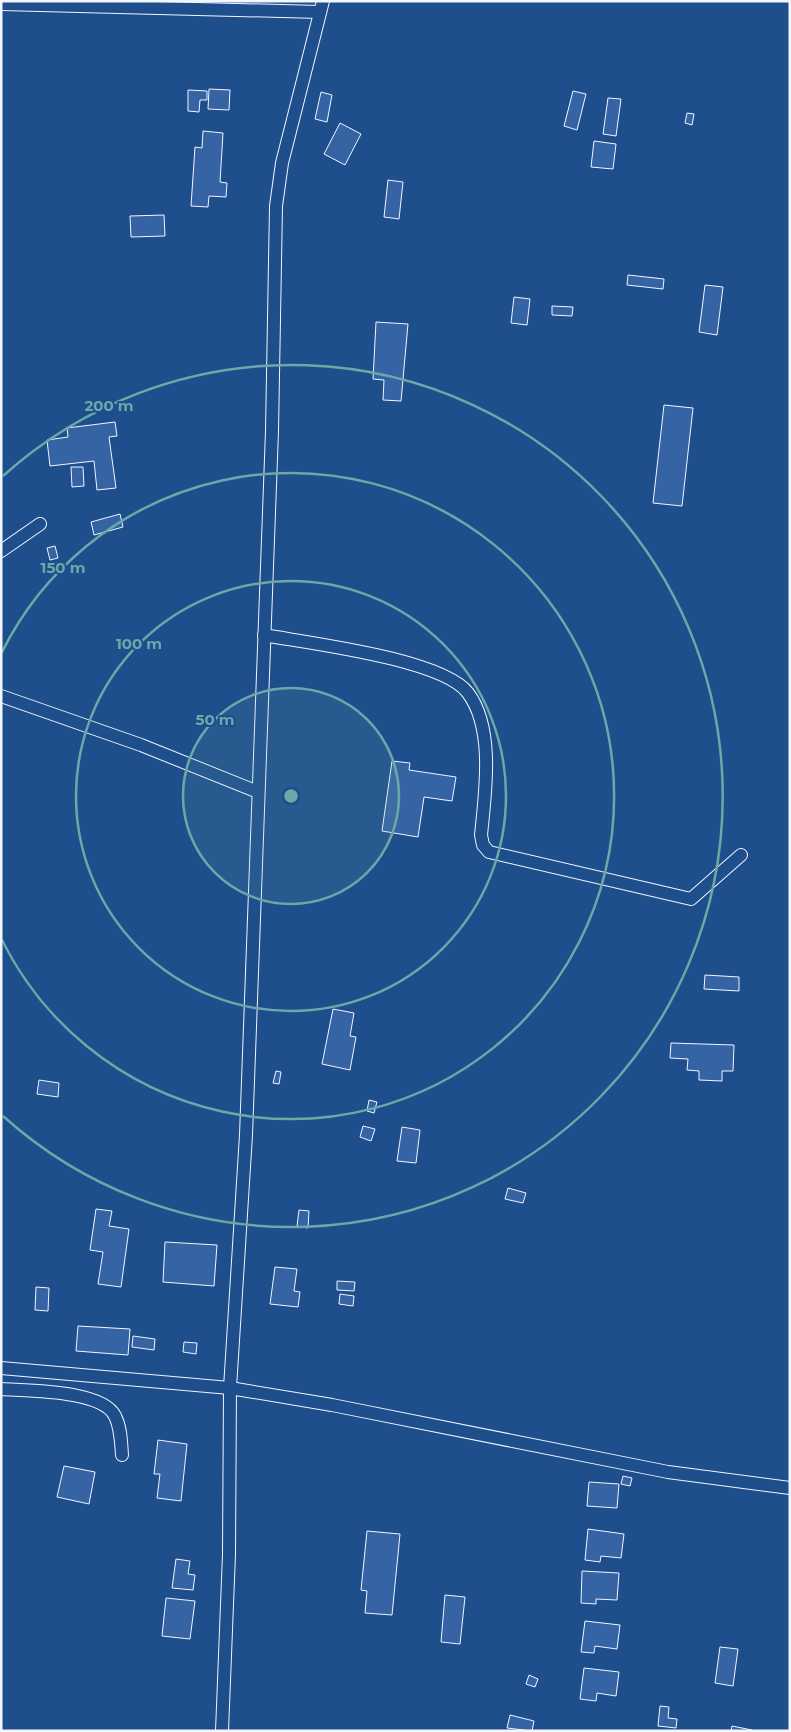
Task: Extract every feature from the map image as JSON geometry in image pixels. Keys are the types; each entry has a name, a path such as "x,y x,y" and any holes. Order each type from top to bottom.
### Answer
{"street":[{"path":"1,4 322,7 277,186 264,635 246,1135 230,1388 229,1554 222,1731"},
{"path":"1,551 40,524"},
{"path":"264,635 418,666 454,681 468,693 476,710 487,757 481,835 483,845 489,852 691,899 741,855"},
{"path":"1,696 141,745 258,792"},
{"path":"1,1368 230,1388 351,1409 668,1472 790,1488"},
{"path":"1,1389 93,1399 107,1405 115,1416 120,1431 122,1455"}],"building":[{"path":"209,89 230,90 229,110 208,109"},
{"path":"188,90 207,91 207,100 200,100 199,112 188,111"},
{"path":"573,91 586,94 577,130 564,126"},
{"path":"321,92 332,95 327,122 315,119"},
{"path":"608,98 621,99 616,136 603,134"},
{"path":"687,113 694,114 692,125 685,123"},
{"path":"340,123 361,134 345,165 324,154"},
{"path":"203,131 223,133 220,182 227,183 226,197 209,196 208,207 191,206 195,147 202,148"},
{"path":"594,141 616,144 613,169 591,167"},
{"path":"388,180 403,182 399,219 384,217"},
{"path":"164,215 165,236 131,237 130,216"},
{"path":"628,275 664,279 663,289 627,285"},
{"path":"705,285 723,287 717,335 699,332"},
{"path":"514,297 530,299 527,325 511,323"},
{"path":"552,306 573,307 572,316 552,315"},
{"path":"376,322 408,324 401,401 383,400 384,380 373,379"},
{"path":"664,405 693,408 682,506 653,503"},
{"path":"115,422 117,436 109,437 116,488 97,490 94,461 50,466 47,440 68,437 67,428"},
{"path":"71,467 83,467 84,486 72,487"},
{"path":"120,514 123,527 94,535 91,522"},
{"path":"55,546 58,558 50,560 47,548"},
{"path":"392,761 410,763 409,770 456,777 452,801 424,797 418,837 382,831"},
{"path":"705,975 739,977 739,991 704,989"},
{"path":"333,1009 354,1013 350,1036 356,1037 350,1070 322,1064"},
{"path":"671,1043 734,1045 733,1071 722,1071 722,1081 699,1080 699,1071 687,1070 688,1059 670,1058"},
{"path":"276,1071 281,1072 279,1084 273,1083"},
{"path":"39,1080 59,1083 58,1097 37,1094"},
{"path":"369,1100 377,1102 374,1113 367,1111"},
{"path":"363,1126 375,1129 371,1141 360,1137"},
{"path":"402,1127 420,1130 416,1163 397,1161"},
{"path":"508,1188 526,1193 523,1203 505,1199"},
{"path":"96,1209 112,1211 109,1226 129,1229 121,1287 98,1284 103,1252 90,1250"},
{"path":"299,1210 309,1211 308,1228 297,1226"},
{"path":"165,1242 217,1245 214,1286 163,1282"},
{"path":"275,1267 297,1269 294,1291 300,1292 298,1307 270,1304"},
{"path":"337,1281 355,1282 354,1291 337,1290"},
{"path":"36,1287 49,1288 48,1311 35,1310"},
{"path":"340,1294 354,1296 353,1306 339,1304"},
{"path":"78,1326 130,1329 128,1355 76,1351"},
{"path":"133,1336 155,1339 154,1350 132,1347"},
{"path":"184,1342 197,1343 196,1354 183,1352"},
{"path":"158,1440 187,1444 181,1501 157,1498 160,1474 154,1474"},
{"path":"64,1466 95,1472 89,1504 57,1497"},
{"path":"623,1476 632,1478 630,1486 621,1484"},
{"path":"589,1482 619,1484 617,1508 587,1506"},
{"path":"588,1529 624,1534 621,1558 601,1556 600,1562 585,1560"},
{"path":"367,1531 400,1534 392,1615 365,1613 367,1591 361,1590"},
{"path":"176,1559 190,1561 188,1574 195,1575 193,1590 172,1588"},
{"path":"582,1571 619,1573 617,1600 596,1599 596,1604 581,1603"},
{"path":"445,1595 465,1597 460,1644 441,1642"},
{"path":"166,1598 195,1601 190,1639 162,1636"},
{"path":"585,1621 620,1625 617,1649 595,1646 594,1653 581,1652"},
{"path":"720,1647 738,1649 733,1686 715,1683"},
{"path":"584,1668 619,1672 616,1696 597,1693 596,1701 580,1699"},
{"path":"529,1675 538,1679 535,1687 526,1684"},
{"path":"660,1706 669,1707 668,1718 677,1719 676,1728 658,1726"},
{"path":"510,1715 534,1721 532,1731 507,1728"},
{"path":"732,1726 752,1730 752,1731 731,1731"}]}
